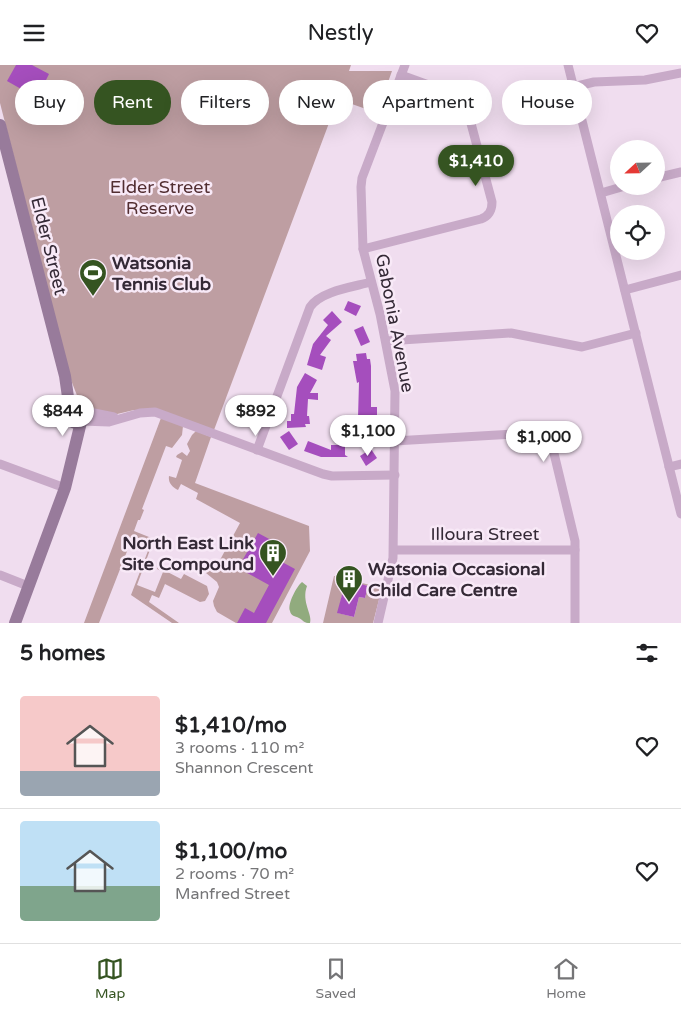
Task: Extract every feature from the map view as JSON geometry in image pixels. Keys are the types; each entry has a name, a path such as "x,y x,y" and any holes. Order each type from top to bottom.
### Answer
{"street":[{"name":"Gabonia Avenue","path":"378,623 392,567 394,550 395,391 386,341 363,249 360,194 362,177 405,65"},
{"path":"568,65 571,80"},
{"path":"592,83 645,80 681,73"},
{"path":"363,249 481,219 488,216 492,208 466,101 459,96 401,75"},
{"name":"Elder Street","path":"0,125 3,147 65,376 78,416"},
{"path":"583,125 681,514"},
{"path":"665,176 681,172"},
{"path":"600,193 610,190"},
{"path":"625,290 681,275"},
{"path":"257,450 310,307 324,295 371,282"},
{"path":"386,341 512,333 582,347 636,333"},
{"path":"15,623 65,488 78,416 122,417 144,412 160,414 327,475 395,475"},
{"path":"394,441 533,433 544,435 550,441 573,532 575,551 575,623"},
{"path":"0,464 65,488"},
{"path":"669,467 681,465"},
{"name":"Illoura Street","path":"394,550 575,551"},
{"path":"0,575 28,586"}],"green space":[{"name":"Elder Street Reserve","path":"0,65 351,65 349,71 392,71 389,80 363,80 363,108 353,104 353,80 279,80 279,125 328,125 214,430 134,410 113,415 86,408 78,398 71,380 0,103"},
{"path":"161,418 183,426 182,435 172,448 166,446 142,509 144,510 134,531 154,539 137,585 155,592 163,572 157,569 158,567 181,579 184,574 207,586 209,594 205,601 200,602 165,584 159,598 152,595 149,602 179,623 172,623 131,595 151,543 133,536 99,623 84,623"},
{"path":"196,431 211,437 195,483 309,526 310,551 272,623 236,623 217,612 214,606 213,601 219,587 217,582 206,573 208,568 214,571 240,523 196,499 198,493 181,484 178,490 170,483 169,476 176,478 182,460 176,457 177,455 182,452 187,456 190,451 187,444"},
{"path":"334,576 382,588 373,623 323,623","holes":["357,584 368,586 365,598 359,597 354,617 338,613 343,591 354,594"]}],"shaded area":[{"path":"302,582 307,586 305,597 310,623 293,616 289,608 295,591"}],"building":[{"path":"16,65 32,65 49,74 46,80 15,80 15,86 7,81"},
{"path":"348,301 361,306 356,316 344,310"},
{"path":"332,311 342,322 326,336 331,340 320,355 326,357 322,370 307,365 313,344 328,325 323,320"},
{"path":"363,326 370,342 361,346 354,330"},
{"path":"366,353 367,359 370,359 371,366 371,407 377,407 377,416 358,418 359,382 357,383 353,361 357,361 356,354"},
{"path":"305,373 317,380 310,393 318,393 318,400 308,399 307,416 309,416 310,424 305,424 306,427 287,428 287,421 291,421 291,414 294,414 297,387"},
{"path":"366,428 377,429 376,443 365,442"},
{"path":"289,431 298,444 289,450 280,437"},
{"path":"308,441 331,450 331,445 345,445 345,455 348,457 321,457 304,451"},
{"path":"371,449 377,458 366,466 360,456"},
{"name":"North East Link Site Compound","path":"258,533 286,548 281,558 284,560 282,562 295,569 266,623 237,623 245,608 254,613 269,585 238,568"},
{"name":"Watsonia Occasional Child Care Centre","path":"357,583 368,586 365,598 359,597 354,617 337,613 343,591 354,594"}],"place":[{"name":"Watsonia Tennis Club","path":"93,297"},
{"name":"North East Link Site Compound","path":"273,577"},
{"name":"Watsonia Occasional Child Care Centre","path":"349,603"}]}
